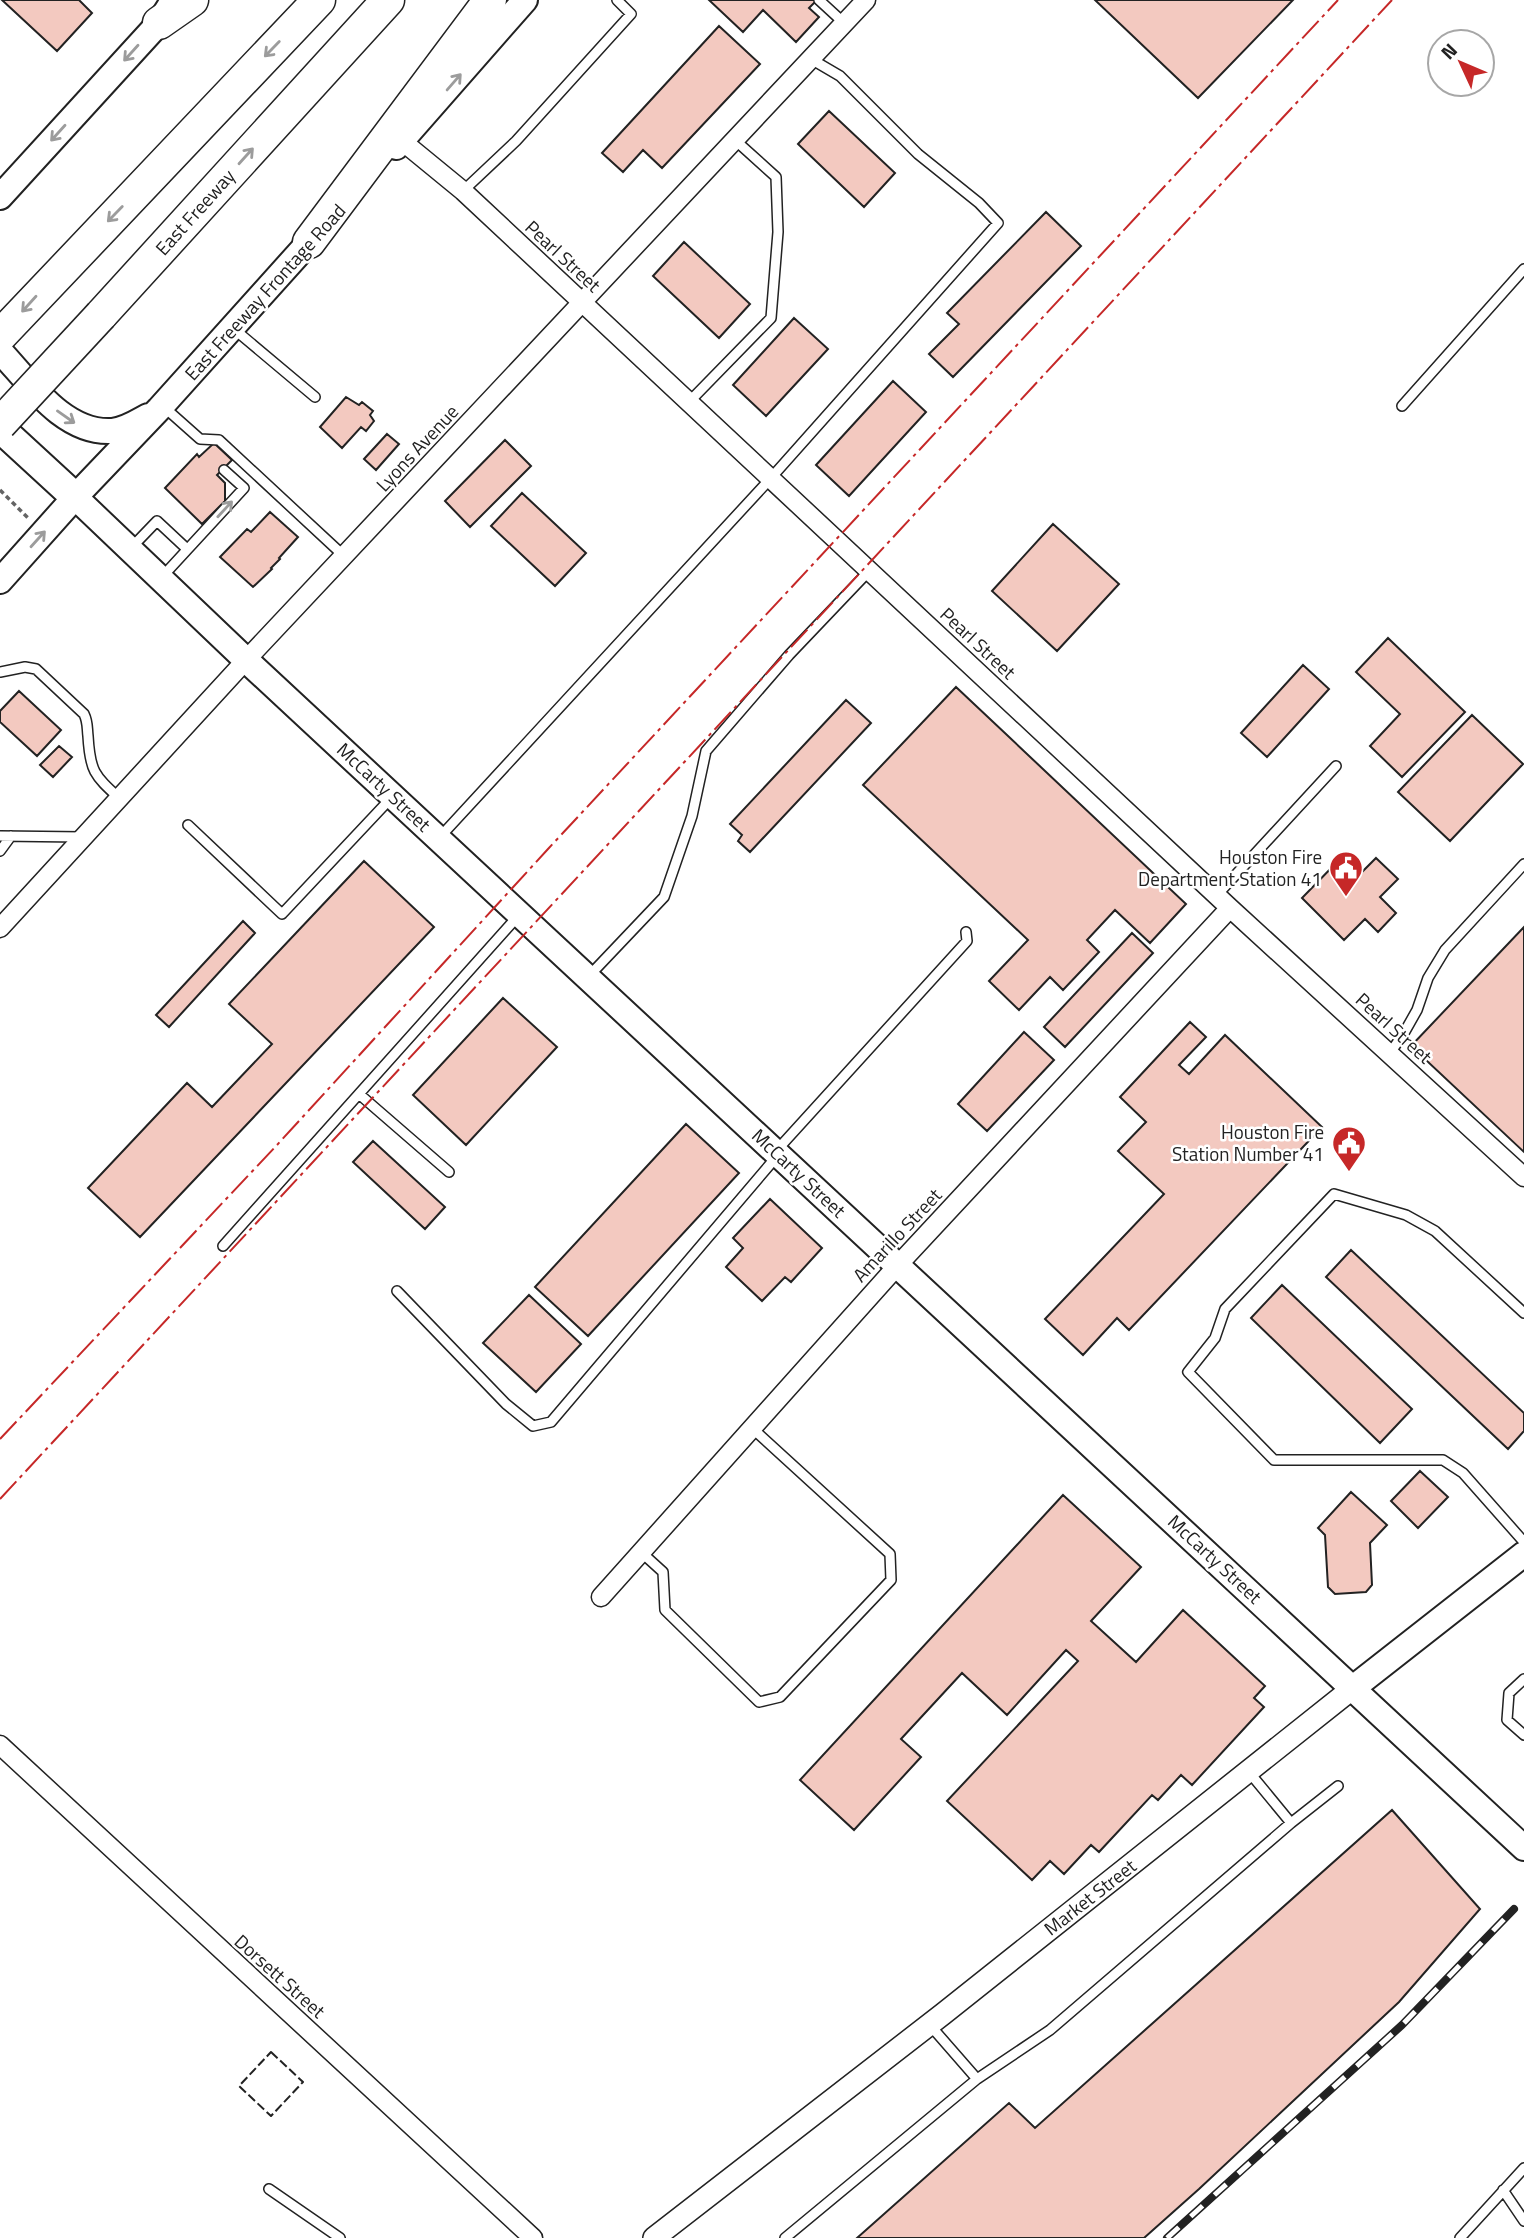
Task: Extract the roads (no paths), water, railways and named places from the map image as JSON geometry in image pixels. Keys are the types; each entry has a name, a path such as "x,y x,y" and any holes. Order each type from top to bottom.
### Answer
{"highway":[{"path":"166,11 192,0"},
{"path":"0,336 319,0"},
{"name":"East Freeway","path":"0,426 388,0"},
{"path":"310,242 490,0"}],"main road":[{"name":"East Freeway Frontage Road","path":"0,581 75,497 161,408 525,0"},
{"path":"0,197 166,11"},
{"path":"0,351 61,415 81,427 113,431 133,424 161,408"},
{"path":"0,426 75,497"},
{"name":"McCarty Street","path":"75,497 246,660 1524,1847"},
{"name":"Market Street","path":"1353,1688 1524,1554"}],"street":[{"name":"Lyons Avenue","path":"0,928 246,660 866,0"},
{"name":"Pearl Street","path":"402,141 463,191 1524,1177"},
{"name":"Amarillo Street","path":"601,1597 1224,901"},
{"name":"Market Street","path":"662,2236 1353,1688"},
{"name":"Dorsett Street","path":"0,1745 533,2238"}],"lane":[{"path":"463,191 516,141 631,14 617,0"},
{"path":"819,0 844,23"},
{"path":"439,838 771,478 998,223 979,203 918,154 840,76 811,59"},
{"path":"689,402 771,318 778,232 776,177 735,140"},
{"path":"1402,405 1524,269"},
{"path":"232,328 315,397"},
{"path":"161,408 200,439 205,450"},
{"path":"200,439 219,440 344,556"},
{"path":"224,470 244,488"},
{"path":"161,579 256,475"},
{"path":"130,550 156,521 187,550"},
{"path":"588,977 664,897 692,816 706,751 789,655 870,570"},
{"path":"0,672 25,667 36,669 84,715 90,762 94,772 119,798"},
{"path":"1224,901 1336,766"},
{"path":"188,825 282,914 393,796"},
{"path":"0,836 83,837"},
{"path":"0,851 11,836"},
{"path":"1390,1053 1410,1022 1428,978 1446,950 1524,864"},
{"path":"223,1246 520,914"},
{"path":"397,1291 506,1405 533,1426 551,1422 777,1152 967,942 966,932"},
{"path":"359,1094 449,1172"},
{"path":"1524,1313 1435,1231 1406,1215 1334,1194 1225,1309 1215,1338 1188,1372 1274,1460 1443,1460 1463,1473 1524,1542"},
{"path":"641,1552 663,1572 665,1610 759,1702 780,1697 891,1580 890,1554 752,1428"},
{"path":"1524,1679 1509,1693 1507,1720 1524,1735"},
{"path":"1249,1772 1291,1823"},
{"path":"785,2238 977,2079 1050,2030 1291,1823 1338,1786"},
{"path":"929,2024 977,2079"},
{"path":"1461,2238 1524,2168"},
{"path":"269,2189 340,2238"},
{"path":"1503,2190 1524,2221"}],"railway":[{"path":"1167,2238 1402,2025 1514,1909"}],"place":[{"name":"Houston Fire Department Station 41","path":"1346,898"},
{"name":"Houston Fire Station Number 41","path":"1349,1173"}]}
